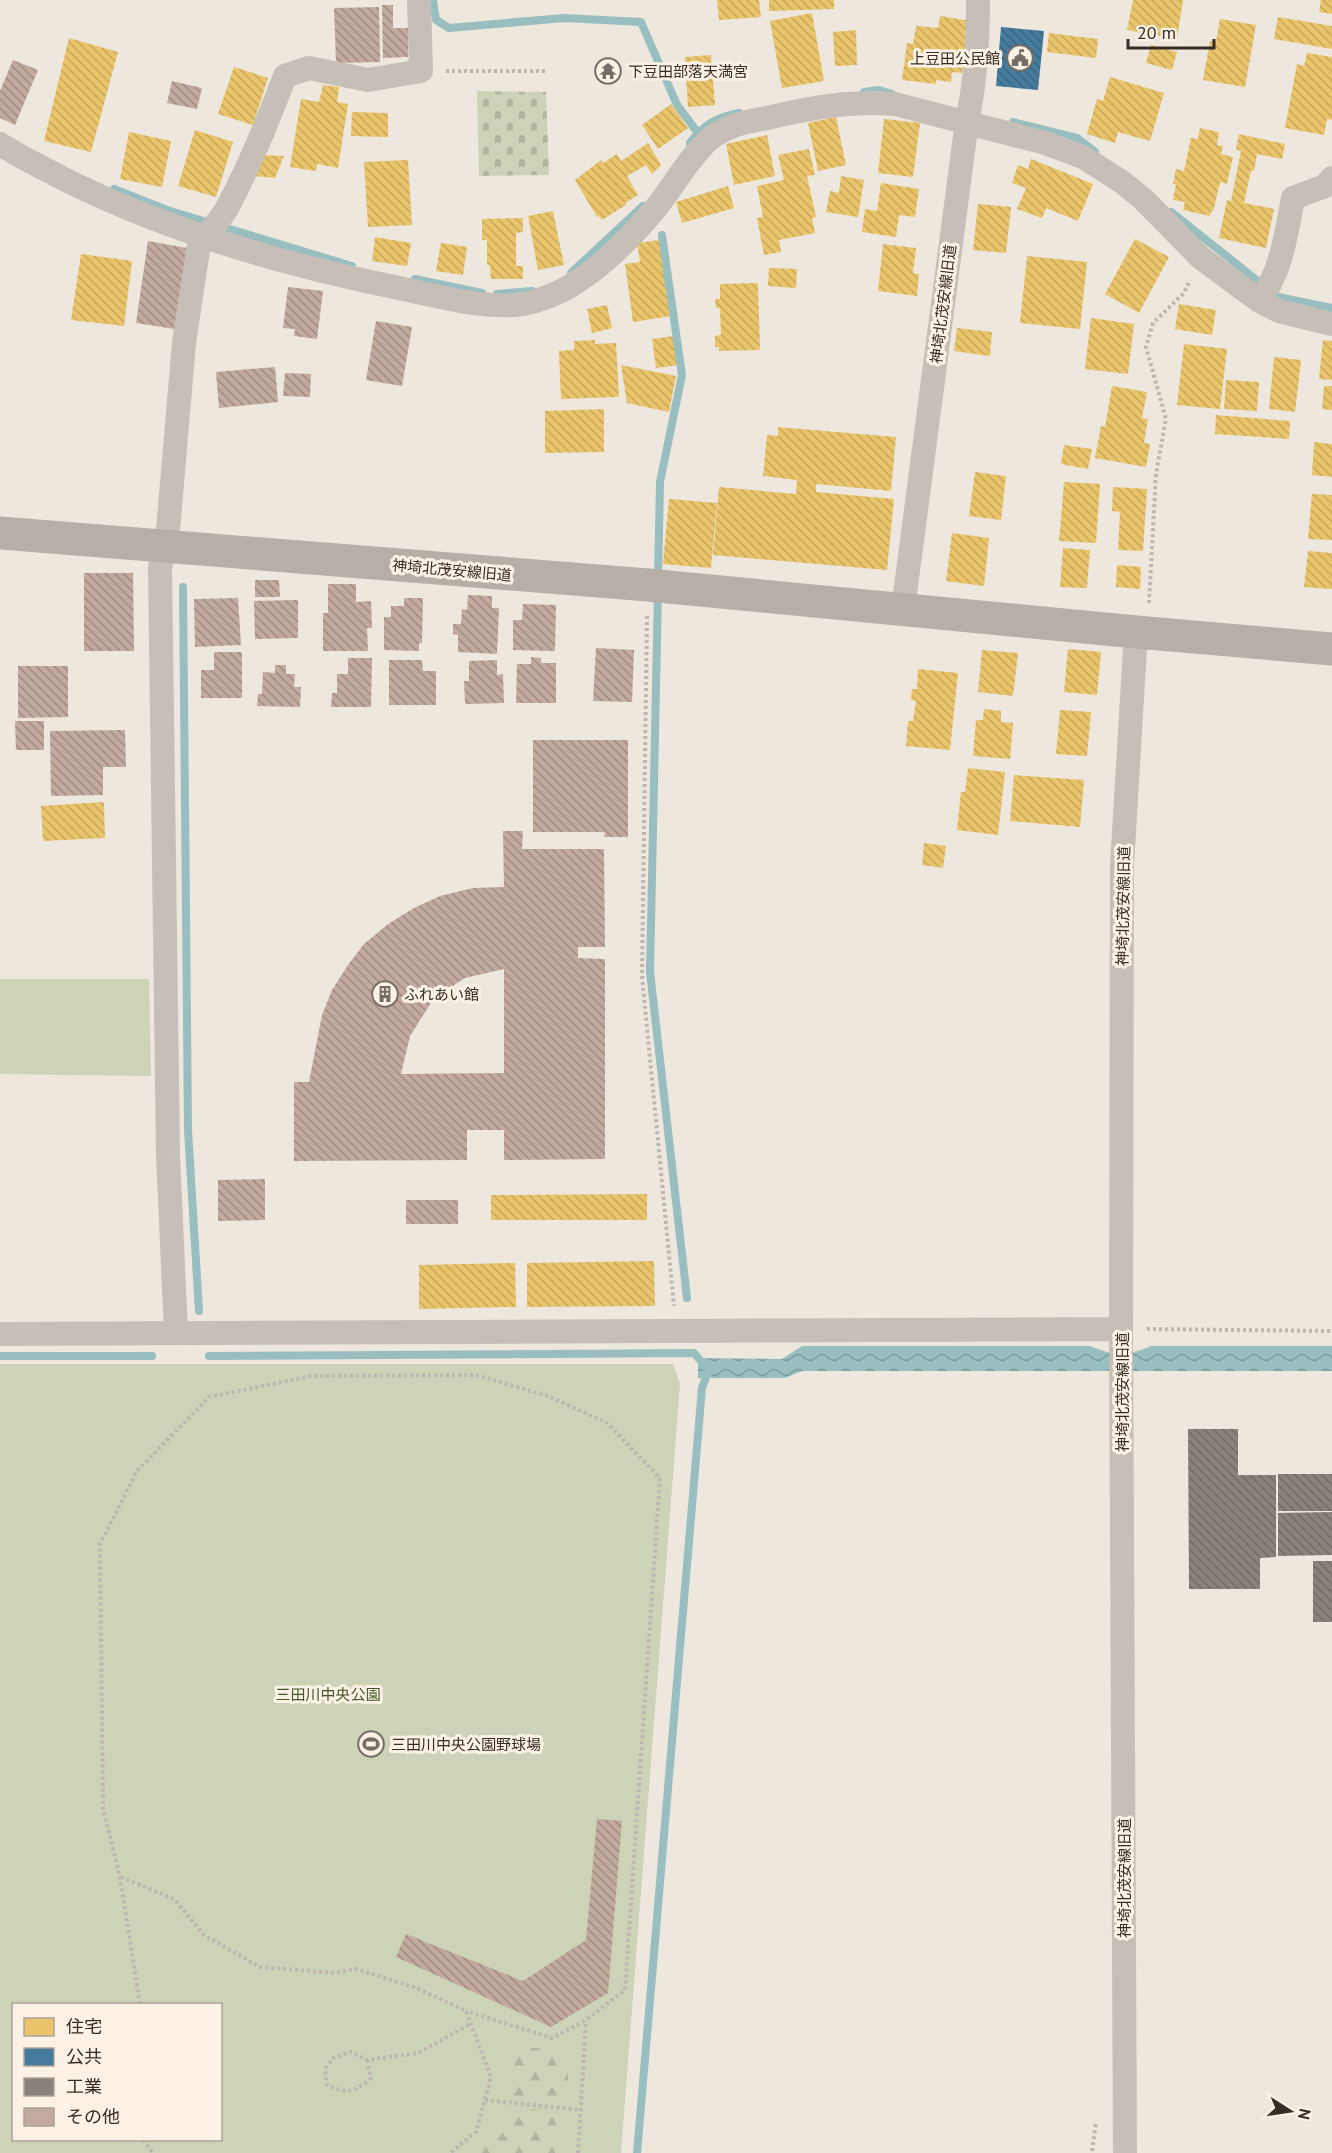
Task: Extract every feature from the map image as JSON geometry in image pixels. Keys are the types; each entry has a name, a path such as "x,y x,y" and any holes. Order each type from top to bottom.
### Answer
{"street":[{"path":"176,1333 168,1155 160,568 168,530 184,343 198,250 259,144 285,76 309,68 368,80 421,71 419,0"},
{"name":"神埼北茂安線旧道","path":"903,609 978,48 978,0"},
{"path":"0,144 17,155 113,203 214,225 359,280 453,299 513,305 535,302 580,279 630,237 655,209 700,149 717,133 736,124 815,107 874,102 969,110 1083,157 1122,182 1143,199 1200,258 1264,292 1279,311 1332,324"},
{"path":"1264,292 1283,249 1293,198 1325,186 1332,178"},
{"name":"神埼北茂安線旧道","path":"0,533 648,585 1136,632 1332,648"},
{"name":"神埼北茂安線旧道","path":"1125,2153 1122,866 1136,632"},
{"path":"0,1334 676,1331 1122,1350"}],"path":[{"path":"421,71 546,71"},
{"path":"1136,632 1149,610 1156,474 1166,419 1146,347 1153,323 1184,293 1200,258"},
{"path":"648,585 642,976 676,1331"},
{"path":"1122,1350 1332,1330"},
{"path":"120,1877 174,1899 204,1935 260,1967 335,1973 356,1969 414,1987 466,2011 552,2038 586,2020 624,1990 660,1478 607,1423 548,1396 476,1375 311,1376 209,1397 137,1472 100,1544 103,1808 120,1877 140,2003"},
{"path":"453,2152 476,2132 491,2078 466,2011"},
{"path":"578,2153 586,2020"},
{"path":"368,2060 371,2078 358,2090 343,2092 327,2085 324,2069 333,2058 351,2052 368,2060 418,2053 470,2024"},
{"path":"484,2100 580,2110"}],"green space":[{"path":"477,91 546,92 549,175 479,176"},
{"path":"0,979 149,979 151,1076 0,1074"},
{"name":"三田川中央公園","path":"0,1364 673,1364 680,1384 621,2153 0,2153"},
{"path":"548,2047 568,2064 568,2090 545,2105 513,2096 506,2071 517,2049"},
{"path":"518,2108 558,2112 555,2153 481,2153 501,2113"}],"water":[{"path":"802,1346 1090,1346 1106,1352 1121,1354 1151,1346 1332,1346 1332,1371 802,1371 785,1378 698,1378 698,1358 782,1359"}],"building: 住宅":[{"path":"717,0 759,0 761,17 719,20"},
{"path":"769,0 834,0 834,9 769,11"},
{"path":"1133,0 1183,0 1177,39 1127,30"},
{"path":"1321,0 1332,0 1332,14 1319,12"},
{"path":"812,13 824,81 782,88 770,21"},
{"path":"940,16 971,21 966,37 962,73 952,72 951,82 936,80 936,84 902,80 907,43 913,44 916,26 938,28"},
{"path":"1278,17 1332,26 1332,49 1274,39"},
{"path":"1220,19 1256,25 1245,87 1203,80 1210,41 1216,42"},
{"path":"856,30 857,65 835,66 833,32"},
{"path":"1049,33 1098,39 1096,58 1047,52"},
{"path":"69,38 118,52 91,152 44,141"},
{"path":"1151,45 1177,52 1172,70 1146,63"},
{"path":"1307,53 1332,57 1332,120 1327,119 1324,135 1285,128 1297,64 1304,66"},
{"path":"711,55 715,105 688,107 685,57"},
{"path":"234,67 268,78 253,125 218,114"},
{"path":"1110,77 1164,93 1150,141 1118,132 1115,143 1087,134 1097,99 1103,101"},
{"path":"323,85 339,87 337,102 348,104 338,168 317,164 316,171 290,167 301,99 319,102"},
{"path":"671,104 688,128 658,149 642,125"},
{"path":"352,112 388,113 388,137 351,136"},
{"path":"836,117 846,165 818,171 808,123"},
{"path":"884,119 920,123 913,177 878,173"},
{"path":"1200,128 1219,132 1217,145 1223,146 1221,154 1233,157 1227,184 1220,182 1210,216 1183,210 1185,202 1173,200 1176,169 1184,171 1191,138 1198,139"},
{"path":"195,130 233,142 216,197 178,186"},
{"path":"129,132 171,141 162,187 120,179"},
{"path":"1239,134 1285,144 1282,159 1257,154 1244,203 1274,209 1266,248 1219,238 1227,200 1231,201 1241,151 1236,149"},
{"path":"767,135 775,176 734,185 726,144"},
{"path":"648,143 661,165 652,174 646,165 627,176 638,195 602,220 599,216 597,217 575,180 601,160 603,163 617,154 621,161"},
{"path":"809,149 815,175 807,176 816,217 812,218 815,233 779,240 781,252 764,255 757,218 763,217 757,186 784,180 778,155"},
{"path":"262,155 284,156 275,178 253,176"},
{"path":"1031,159 1093,184 1078,221 1046,208 1042,218 1017,209 1026,188 1012,183 1018,165 1028,169"},
{"path":"408,160 412,225 368,227 364,162"},
{"path":"841,176 864,180 858,217 826,212 830,191 839,193"},
{"path":"881,183 919,189 915,217 899,215 896,237 862,232 865,209 877,211"},
{"path":"728,186 734,208 682,223 676,202"},
{"path":"978,204 1011,207 1006,253 973,250"},
{"path":"553,211 564,265 538,270 528,216"},
{"path":"523,218 523,232 516,233 516,266 523,266 523,279 491,279 490,265 487,265 487,240 482,240 482,219"},
{"path":"375,237 411,243 407,266 372,261"},
{"path":"1135,239 1169,257 1139,313 1105,294"},
{"path":"660,240 671,316 633,322 625,264 640,262 637,243"},
{"path":"441,243 467,247 463,275 436,271"},
{"path":"883,244 916,248 913,273 919,274 917,296 878,291"},
{"path":"81,254 132,261 124,326 71,320"},
{"path":"1027,256 1087,262 1080,329 1020,323"},
{"path":"769,268 797,269 796,288 768,286"},
{"path":"758,283 760,350 719,351 719,347 715,347 715,336 721,335 720,308 716,308 715,299 720,299 720,284"},
{"path":"1179,304 1216,310 1212,335 1175,329"},
{"path":"607,305 612,328 592,333 587,309"},
{"path":"1091,318 1134,324 1128,374 1085,369"},
{"path":"957,328 992,332 990,356 954,351"},
{"path":"674,336 678,365 656,368 652,339"},
{"path":"595,340 595,344 616,343 619,397 561,399 559,351 574,350 574,341"},
{"path":"1323,340 1332,341 1332,380 1319,379"},
{"path":"1184,344 1227,349 1220,409 1177,405"},
{"path":"1274,357 1301,360 1295,412 1269,409"},
{"path":"621,365 676,376 669,412 627,403"},
{"path":"1226,380 1259,382 1257,411 1224,409"},
{"path":"1112,386 1147,392 1142,418 1148,419 1144,443 1150,444 1146,467 1095,458 1101,426 1105,427"},
{"path":"1324,386 1332,386 1332,410 1322,409"},
{"path":"604,409 604,452 545,453 545,411"},
{"path":"1216,415 1290,421 1289,439 1215,434"},
{"path":"778,427 896,437 891,491 816,484 816,492 894,499 887,570 713,555 719,487 796,494 797,480 763,476 767,435 778,436"},
{"path":"1314,442 1332,444 1332,477 1312,475"},
{"path":"1064,445 1092,449 1088,469 1061,464"},
{"path":"975,472 1006,476 1001,520 969,516"},
{"path":"1064,482 1100,484 1096,543 1059,541"},
{"path":"1113,487 1147,489 1143,551 1118,550 1120,512 1112,511"},
{"path":"1312,494 1332,495 1332,540 1308,539"},
{"path":"669,499 717,503 711,568 663,564"},
{"path":"952,533 989,538 984,586 946,581"},
{"path":"1063,548 1090,550 1087,588 1060,587"},
{"path":"1308,551 1332,553 1332,589 1304,587"},
{"path":"1117,565 1141,567 1140,589 1116,587"},
{"path":"1068,649 1101,652 1097,695 1064,692"},
{"path":"982,650 1018,653 1013,696 978,692"},
{"path":"918,669 958,673 950,750 906,746 908,721 913,721 916,701 911,700 912,689 917,689"},
{"path":"984,709 1001,711 1001,722 1013,723 1010,759 973,756 976,720 983,720"},
{"path":"1060,710 1091,712 1087,756 1056,754"},
{"path":"968,768 1005,772 998,835 957,830 961,792 965,792"},
{"path":"1014,775 1084,780 1080,827 1010,821"},
{"path":"104,802 105,838 43,841 41,806"},
{"path":"924,843 946,846 943,868 922,865"},
{"path":"647,1194 647,1220 491,1220 491,1195"},
{"path":"654,1261 655,1306 527,1307 527,1263"},
{"path":"515,1263 516,1307 419,1309 419,1265"}],"building: 公共":[{"name":"上豆田公民館","path":"1001,27 1044,31 1038,90 996,86"}],"building: 工業":[{"path":"1188,1429 1238,1429 1238,1475 1276,1475 1276,1557 1260,1558 1260,1589 1189,1589"},
{"path":"1278,1474 1332,1474 1332,1511 1278,1511"},
{"path":"1332,1512 1332,1555 1278,1556 1278,1513"},
{"path":"1313,1561 1332,1561 1332,1622 1313,1622"}],"building: その他":[{"path":"382,5 393,5 393,28 408,28 408,57 383,58"},
{"path":"379,7 380,62 336,63 334,8"},
{"path":"13,60 38,70 15,125 0,118 0,91"},
{"path":"172,81 202,88 197,109 167,103"},
{"path":"148,241 187,248 175,329 136,323"},
{"path":"288,287 323,291 317,339 294,336 295,329 283,328"},
{"path":"376,321 412,327 402,386 366,380"},
{"path":"275,367 278,402 219,408 216,372"},
{"path":"285,373 311,374 310,397 283,396"},
{"path":"84,573 133,573 134,651 84,651"},
{"path":"255,580 279,580 280,597 255,597"},
{"path":"328,584 356,584 356,602 371,601 372,628 367,628 368,651 323,651 323,613 328,613"},
{"path":"468,595 492,596 492,608 499,608 497,654 458,652 458,635 453,634 453,624 461,624 462,609 467,610"},
{"path":"238,598 241,645 195,647 194,599"},
{"path":"404,598 423,598 422,643 419,643 419,651 384,650 384,617 391,617 391,606 404,606"},
{"path":"298,600 298,638 255,639 254,601"},
{"path":"523,604 556,605 555,651 513,650 513,620 522,620"},
{"path":"596,648 634,650 632,702 593,701"},
{"path":"214,652 242,652 242,698 201,698 201,670 214,670"},
{"path":"531,657 541,658 541,663 556,663 556,703 516,703 517,664 531,664"},
{"path":"348,658 372,658 371,707 331,707 332,693 337,693 337,674 348,674"},
{"path":"389,660 422,660 423,671 436,671 436,705 389,705"},
{"path":"497,660 497,675 503,674 504,703 465,704 464,681 469,681 469,661"},
{"path":"275,665 286,665 286,674 295,674 294,687 301,687 300,707 257,706 258,694 262,694 263,672 275,673"},
{"path":"18,666 68,666 68,717 18,718"},
{"path":"15,721 44,721 44,750 16,750"},
{"path":"125,730 126,767 103,767 103,795 51,796 50,731"},
{"path":"533,740 628,740 628,837 604,837 605,832 533,832"},
{"name":"ふれあい館","path":"503,831 523,831 522,849 604,849 605,947 578,947 578,958 605,959 605,1159 504,1160 504,1130 467,1130 467,1160 294,1161 294,1082 309,1082 322,1015 332,990 364,944 388,924 440,896 473,888 504,887","holes":["504,969 504,1073 401,1074 410,1036 434,998 465,978"]},
{"path":"265,1179 265,1220 218,1221 218,1180"},
{"path":"406,1200 458,1200 458,1224 406,1224"},
{"path":"597,1819 622,1821 608,1993 551,2027 396,1957 406,1934 523,1981 586,1940"}],"waterway":[{"path":"433,0 436,20 449,28 564,18 641,22 677,105 698,133"},
{"path":"864,92 879,90 892,94"},
{"path":"690,143 711,123 739,113"},
{"path":"1013,122 1077,138 1095,152"},
{"path":"114,189 167,210 352,266"},
{"path":"571,273 643,206"},
{"path":"1171,212 1278,297 1332,308"},
{"path":"658,579 660,482 682,375 662,235"},
{"path":"415,279 482,293"},
{"path":"497,294 532,291"},
{"path":"183,587 188,1130 199,1311"},
{"path":"658,592 650,972 687,1298"},
{"path":"209,1356 694,1353 706,1367"},
{"path":"0,1356 152,1356"},
{"path":"637,2153 702,1388 709,1369"}],"place":[{"name":"上豆田公民館","path":"1020,58"},
{"name":"下豆田部落天満宮","path":"608,71"},
{"name":"ふれあい館","path":"385,994"},
{"name":"三田川中央公園野球場","path":"371,1744"}]}
